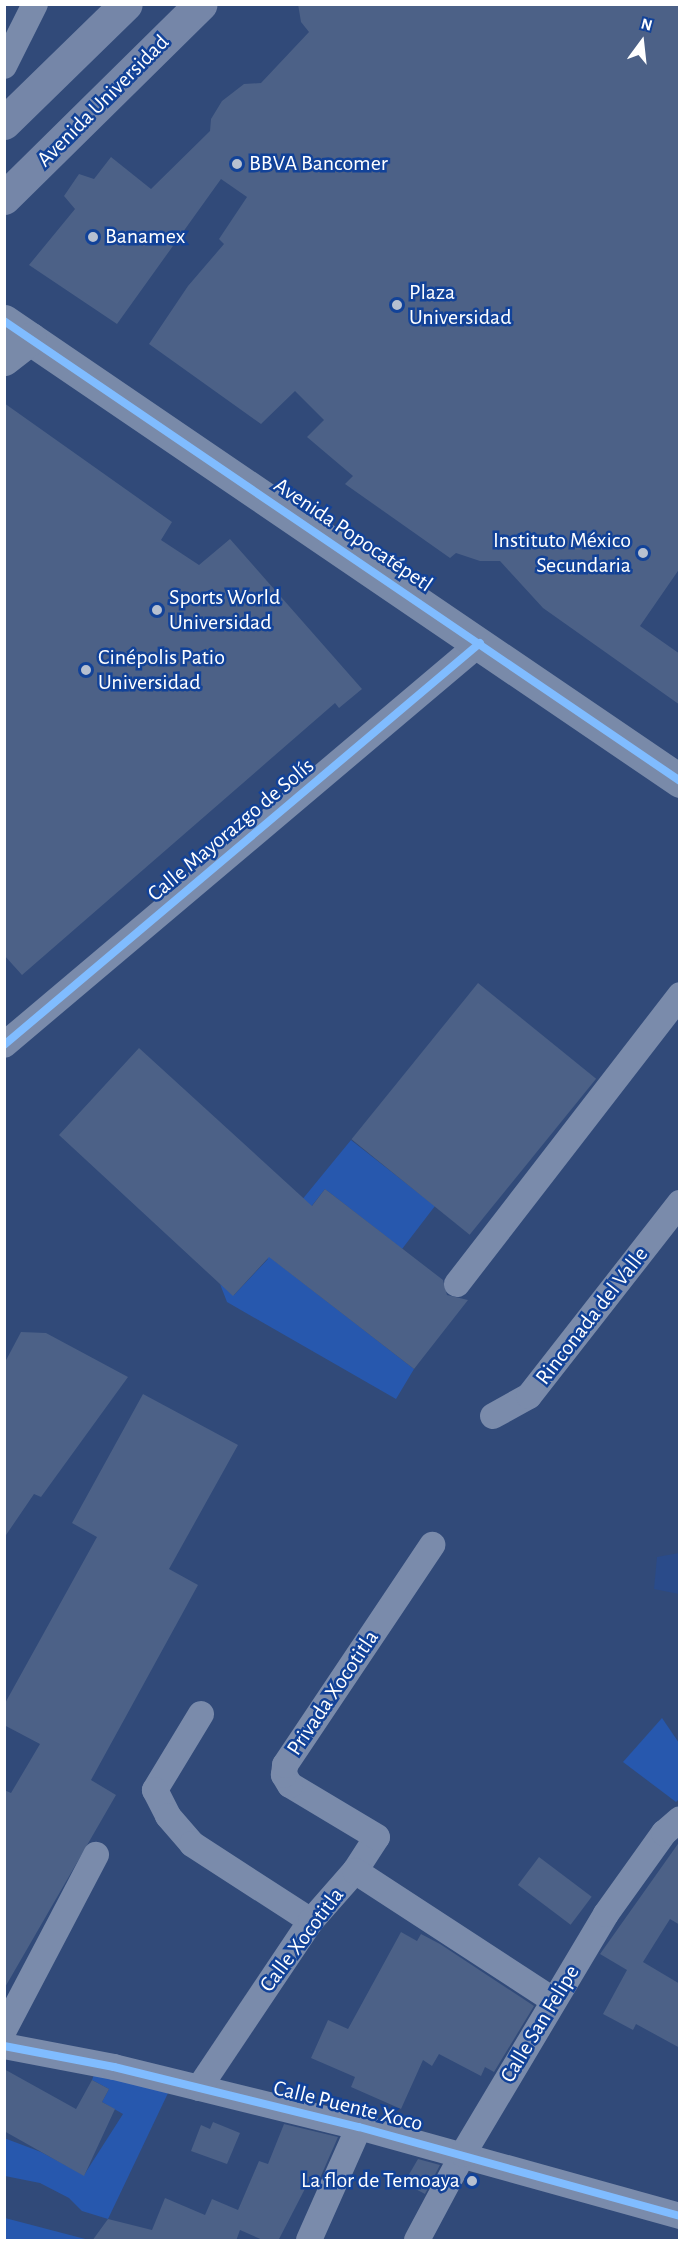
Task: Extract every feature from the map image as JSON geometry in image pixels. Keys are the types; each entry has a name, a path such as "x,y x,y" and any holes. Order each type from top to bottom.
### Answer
{"main road":[{"path":"4,123 126,4"},
{"name":"Avenida Universidad","path":"4,198 201,4"},
{"path":"4,359 17,330"},
{"name":"Avenida Popocatépetl","path":"17,330 480,643 680,782"}],"street":[{"path":"4,66 35,4"},
{"name":"Calle Mayorazgo de Solís","path":"8,1035 480,643"},
{"path":"457,1284 680,995"},
{"name":"Rinconada del Valle","path":"493,1416 529,1396 680,1203"},
{"name":"Privada Xocotitla","path":"355,1871 377,1837 290,1785 284,1775 285,1765 432,1545"},
{"path":"201,1714 155,1790 168,1816 192,1844 311,1920"},
{"name":"Calle San Felipe","path":"417,2241 463,2154 606,1914 664,1833 680,1819"},
{"path":"4,2030 96,1855"},
{"name":"Calle Xocotitla","path":"199,2088 311,1920 355,1871 553,2000"},
{"name":"Calle Puente Xoco","path":"4,2046 199,2088 359,2127 680,2216"},
{"path":"309,2241 359,2127"}],"shaded area":[{"path":"351,1140 435,1206 402,1249 325,1189 271,1258 414,1369 396,1399 227,1302 220,1284 234,1295 268,1259 260,1251"},
{"path":"679,1553 679,1594 654,1589 657,1557"},
{"path":"662,1718 679,1743 679,1799 676,1802 623,1762"},
{"path":"95,2072 169,2091 108,2219 82,2211 69,2198 40,2183 5,2176 4,2138 41,2152 84,2175 123,2114 102,2102 109,2089 92,2080"},
{"path":"5,2218 89,2240 5,2240"}],"building":[{"name":"Plaza Universidad","path":"298,4 680,4 680,568 640,626 680,654 680,705 543,608 500,561 480,561 456,553 450,558 345,484 353,476 307,437 324,420 295,391 261,424 149,344 188,286 224,244 219,239 247,197 221,179 117,324 29,265 75,209 64,196 79,174 94,179 111,157 151,189 210,131 211,119 222,101 244,84 261,83 309,32 301,22"},
{"path":"4,403 172,522 161,540 199,565 230,539 362,689 339,708 335,703 22,975 4,955"},
{"path":"478,983 596,1079 470,1235 352,1139"},
{"path":"139,1048 312,1206 325,1189 443,1280 447,1295 468,1300 414,1369 269,1257 233,1296 59,1135"},
{"path":"21,1332 46,1333 128,1377 41,1497 34,1494 4,1538 4,1364"},
{"path":"143,1394 238,1445 169,1569 198,1585 91,1780 116,1795 4,1989 4,1790 11,1793 40,1744 4,1725 4,1705 97,1537 72,1523"},
{"path":"680,1841 680,1925 670,1919 643,1962 680,1984 680,2048 636,2024 633,2030 603,2014 627,1970 600,1954"},
{"path":"539,1857 592,1897 571,1925 518,1885"},
{"path":"401,1932 417,1941 421,1934 440,1944 534,2006 494,2072 485,2067 481,2076 439,2054 432,2066 423,2060 401,2109 351,2087 355,2077 311,2058 328,2020 348,2029"},
{"path":"4,2069 76,2109 92,2080 109,2089 102,2102 115,2109 84,2176 4,2131"},
{"path":"213,2122 240,2133 227,2164 191,2151 201,2125 210,2129"},
{"path":"284,2124 338,2137 317,2185 309,2181 278,2241 265,2241 240,2230 236,2241 92,2241 108,2219 152,2230 165,2198 205,2215 212,2199 238,2210 259,2161 268,2164"},
{"path":"418,2159 440,2165 425,2194 404,2183"}],"cycle path":[{"path":"4,321 680,781"},
{"path":"4,1045 480,643"},
{"path":"4,2046 114,2067 359,2127 680,2216"}],"place":[{"name":"BBVA Bancomer","path":"237,164"},
{"name":"Banamex","path":"93,237"},
{"name":"Plaza Universidad","path":"397,305"},
{"name":"Instituto México Secundaria","path":"643,553"},
{"name":"Sports World Universidad","path":"157,610"},
{"name":"Cinépolis Patio Universidad","path":"86,670"},
{"name":"La flor de Temoaya","path":"472,2181"}]}
